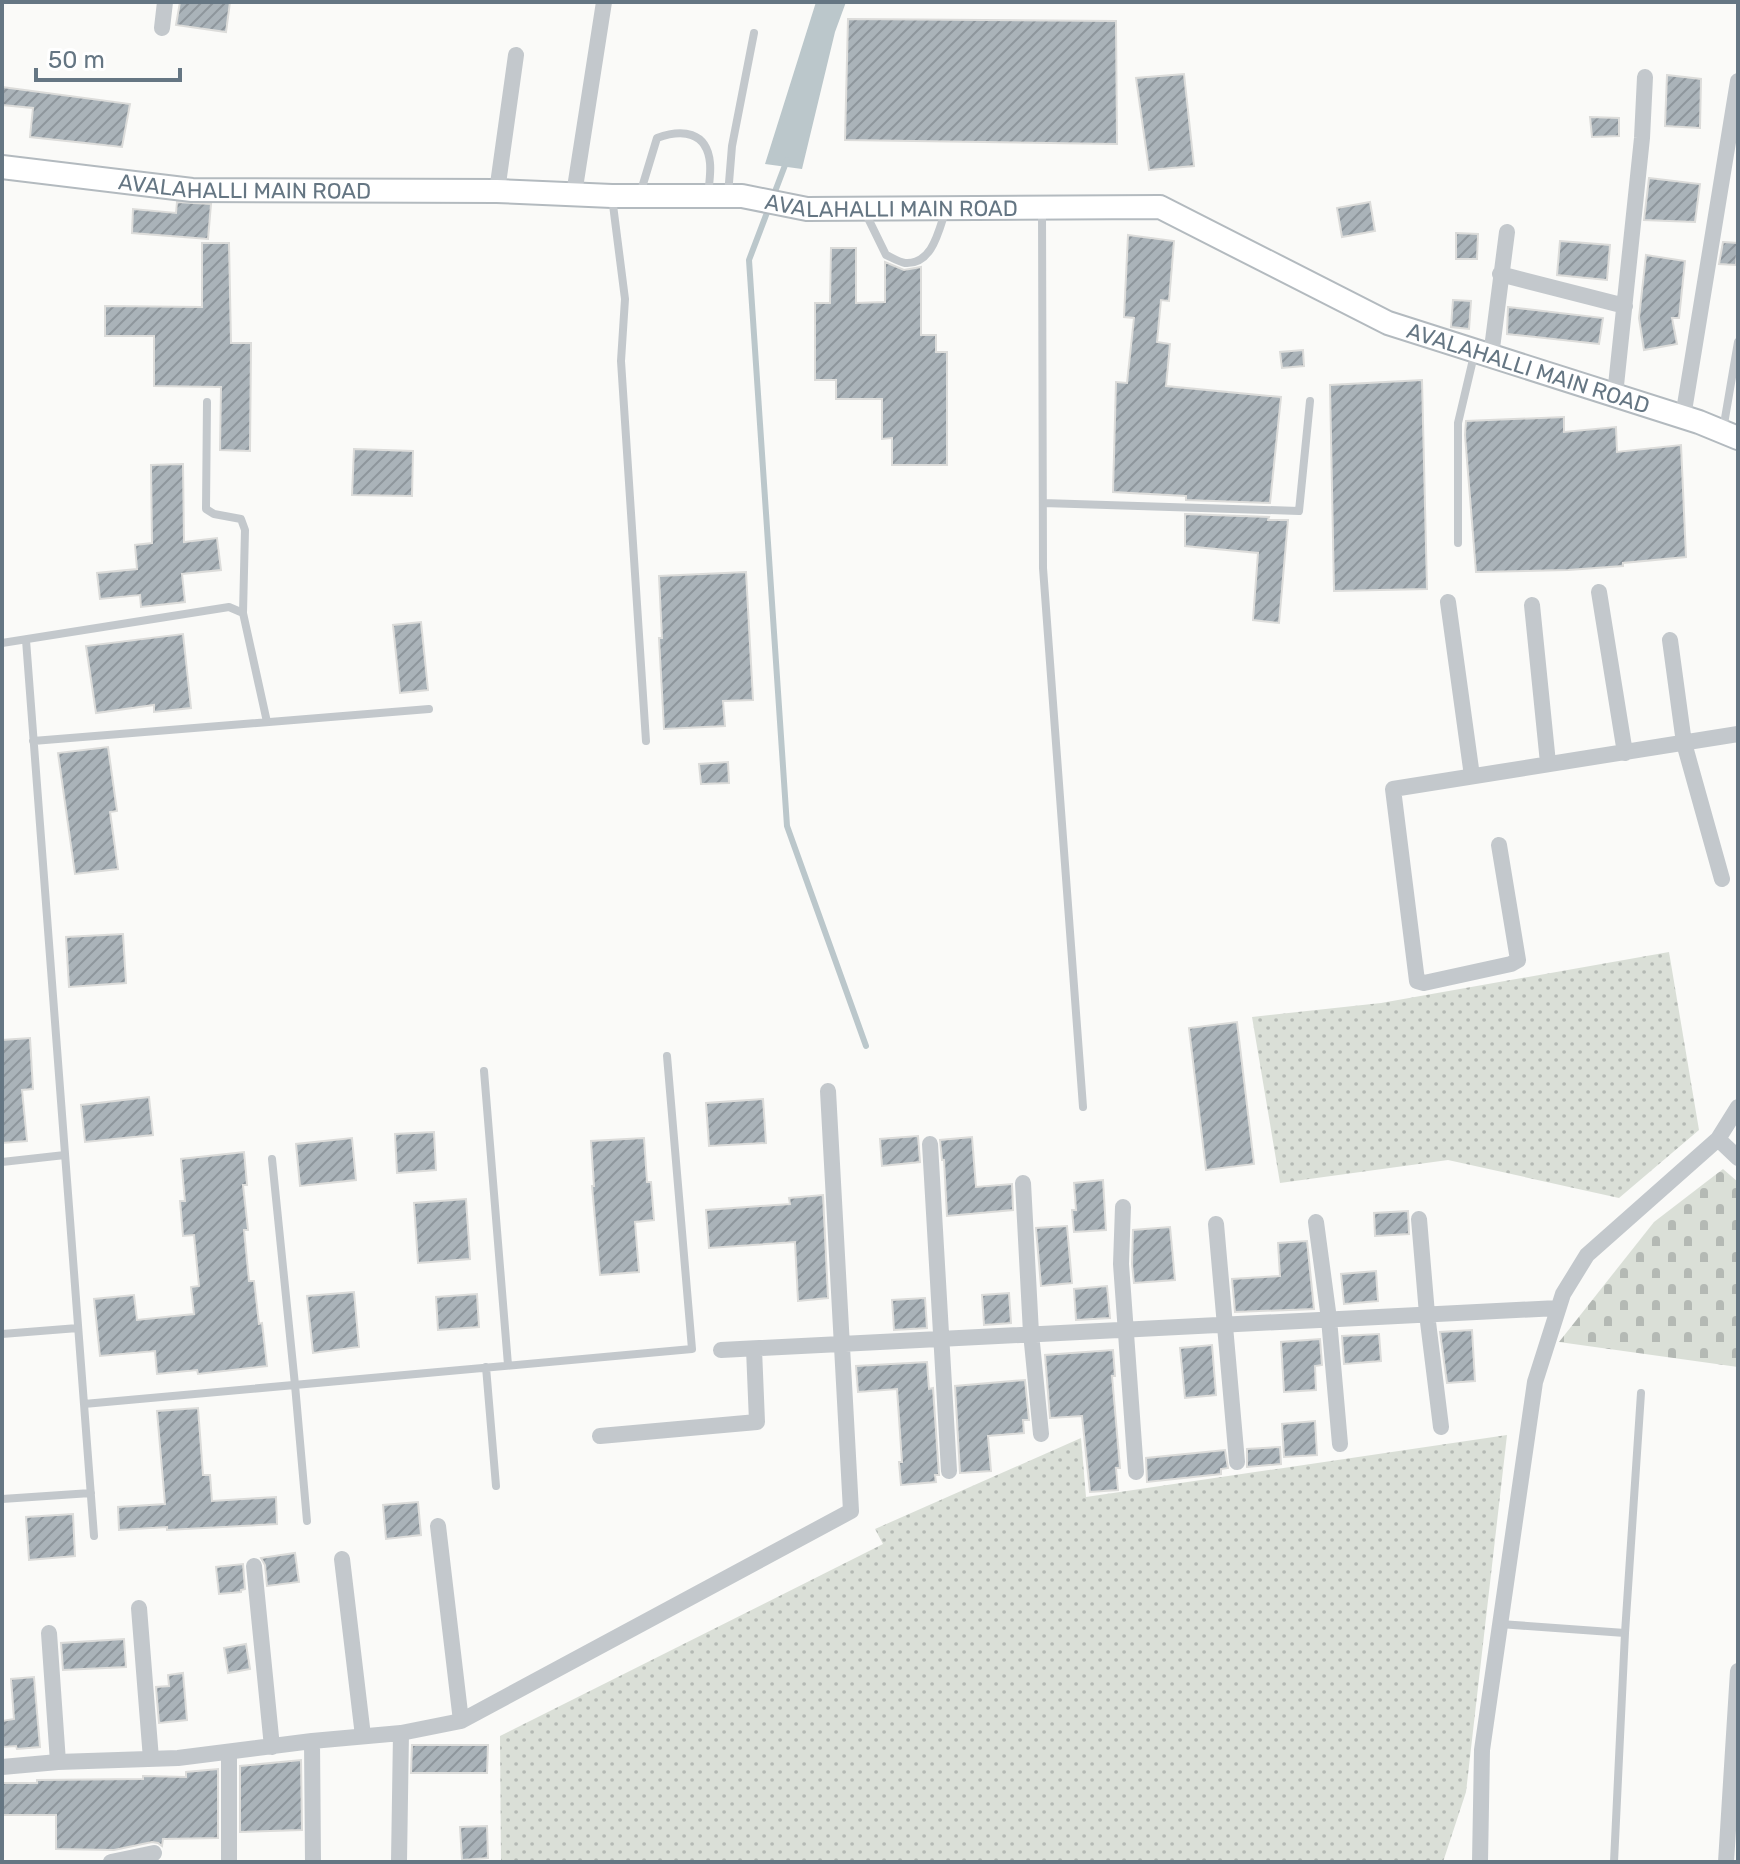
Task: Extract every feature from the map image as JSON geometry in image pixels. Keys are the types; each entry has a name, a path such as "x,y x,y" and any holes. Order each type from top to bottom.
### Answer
{"main road":[{"name":"AVALAHALLI MAIN ROAD","path":"2,167 192,190 497,191 612,196 726,196 807,209 1160,207 1388,323 1730,434"}],"street":[{"path":"162,28 165,2"},
{"path":"574,194 604,2"},
{"path":"497,191 516,55"},
{"path":"1615,395 1642,138 1645,77"},
{"path":"1683,417 1738,81"},
{"path":"1483,353 1507,232"},
{"path":"1500,274 1625,306"},
{"path":"1599,592 1625,753"},
{"path":"1448,602 1472,776"},
{"path":"1532,605 1548,763"},
{"path":"1670,640 1684,743 1722,879"},
{"path":"1499,845 1518,960 1496,968 1424,983 1417,981 1393,789 1738,734"},
{"path":"2,1767 229,1753 401,1733 461,1721 851,1511 828,1091"},
{"path":"1480,1862 1482,1750 1535,1382 1558,1308 1587,1255 1718,1139 1738,1107"},
{"path":"1718,1139 1738,1158"},
{"path":"930,1144 949,1471"},
{"path":"1023,1183 1031,1333 1041,1434"},
{"path":"1123,1207 1121,1264 1136,1472"},
{"path":"1419,1219 1441,1427"},
{"path":"1316,1222 1329,1319 1340,1444"},
{"path":"1216,1224 1237,1462"},
{"path":"721,1350 1558,1308"},
{"path":"600,1436 757,1422 754,1349"},
{"path":"438,1526 461,1721"},
{"path":"342,1559 363,1736"},
{"path":"254,1566 272,1747"},
{"path":"139,1608 151,1759"},
{"path":"49,1633 58,1762"},
{"path":"1726,1862 1733,1833 1738,1671"},
{"path":"399,1862 401,1733"},
{"path":"312,1741 313,1862"},
{"path":"229,1753 229,1862"},
{"path":"111,1862 154,1853"}],"lane":[{"path":"726,196 732,146 754,33"},
{"path":"640,196 657,138 672,133 691,134 704,143 726,196"},
{"path":"612,196 625,299 621,361 646,741"},
{"path":"864,208 886,255 903,263 919,260 931,249 946,208"},
{"path":"1042,208 1045,598 1083,1107"},
{"path":"1730,434 1738,342"},
{"path":"1458,543 1458,423 1483,353"},
{"path":"1043,503 1299,511 1310,401"},
{"path":"207,402 206,509 214,514 241,519 245,530 243,613 267,722"},
{"path":"2,643 229,607 243,613"},
{"path":"26,640 94,1536"},
{"path":"33,741 429,709"},
{"path":"84,1404 692,1349 667,1056"},
{"path":"484,1071 508,1365"},
{"path":"2,1162 65,1155"},
{"path":"272,1159 307,1521"},
{"path":"2,1334 78,1328"},
{"path":"486,1367 496,1486"},
{"path":"1614,1862 1641,1393"},
{"path":"2,1499 91,1493"},
{"path":"1500,1624 1625,1633"}],"green space":[{"path":"1669,952 1699,1130 1619,1198 1448,1160 1280,1183 1252,1017 1381,1003"},
{"path":"1723,1169 1738,1182 1738,1367 1559,1342 1654,1222"},
{"path":"1507,1435 1466,1792 1443,1862 501,1862 500,1736 883,1544 875,1529 1081,1438 1086,1497"}],"shaded area":[{"path":"816,2 846,2 835,32 802,169 765,164"}],"building":[{"path":"180,2 230,2 226,32 176,25"},
{"path":"848,19 1116,21 1117,144 845,140"},
{"path":"1184,74 1194,166 1149,170 1136,78"},
{"path":"1667,75 1701,79 1700,128 1665,126"},
{"path":"2,87 130,104 122,147 30,137 33,108 2,105"},
{"path":"1590,117 1619,118 1619,136 1592,137"},
{"path":"1649,178 1700,184 1695,222 1644,220"},
{"path":"177,202 211,204 208,239 132,233 133,209 176,213"},
{"path":"1370,202 1375,231 1342,237 1337,208"},
{"path":"1456,233 1478,234 1477,259 1456,259"},
{"path":"1128,235 1174,241 1169,301 1161,300 1157,342 1170,344 1166,386 1281,397 1270,503 1186,500 1186,496 1113,492 1116,382 1127,383 1134,318 1124,317"},
{"path":"1560,241 1610,245 1607,280 1557,275"},
{"path":"1723,242 1738,243 1736,265 1719,264"},
{"path":"202,243 229,243 231,343 251,343 250,451 220,450 221,387 154,386 154,336 105,336 105,306 202,307"},
{"path":"831,248 856,248 856,303 885,302 885,262 904,270 921,267 921,335 936,335 936,352 947,352 947,465 892,465 892,438 882,439 882,399 836,399 836,380 815,380 815,303 830,303"},
{"path":"1646,255 1685,261 1679,318 1672,318 1677,344 1644,350 1639,318"},
{"path":"1453,300 1471,301 1469,329 1451,327"},
{"path":"1508,307 1603,318 1599,344 1507,334"},
{"path":"1303,350 1304,366 1282,368 1280,352"},
{"path":"1422,380 1427,589 1334,591 1330,385"},
{"path":"1564,417 1564,432 1616,427 1617,452 1681,445 1686,557 1568,570 1476,572 1466,421"},
{"path":"354,449 413,451 412,496 352,495"},
{"path":"183,464 184,542 217,538 221,570 182,574 185,602 141,607 140,595 100,599 97,573 137,569 135,545 152,543 151,465"},
{"path":"1185,514 1288,520 1279,623 1253,620 1258,553 1185,546"},
{"path":"746,572 753,700 723,701 725,726 664,729 659,576"},
{"path":"421,622 428,690 400,693 393,625"},
{"path":"183,634 191,708 154,712 154,705 96,713 86,646"},
{"path":"108,747 117,811 110,812 118,869 75,874 58,753"},
{"path":"728,762 729,783 701,784 699,764"},
{"path":"123,934 126,983 69,987 66,937"},
{"path":"1237,1022 1254,1164 1206,1170 1189,1028"},
{"path":"30,1038 33,1089 22,1090 27,1141 2,1143 2,1040"},
{"path":"149,1097 153,1135 85,1142 81,1105"},
{"path":"763,1099 766,1143 709,1146 706,1103"},
{"path":"434,1132 436,1170 397,1173 395,1134"},
{"path":"918,1136 920,1162 882,1166 880,1139"},
{"path":"972,1137 976,1187 1012,1184 1013,1210 947,1216 940,1140"},
{"path":"352,1138 356,1180 300,1186 296,1144"},
{"path":"644,1138 654,1220 635,1222 639,1272 600,1275 591,1141"},
{"path":"244,1152 247,1185 243,1185 248,1230 244,1230 249,1281 254,1281 267,1366 198,1374 197,1370 157,1374 155,1351 100,1356 94,1299 134,1295 137,1320 194,1314 191,1287 199,1286 194,1235 183,1236 180,1201 185,1201 181,1159"},
{"path":"1103,1180 1106,1230 1074,1232 1074,1183"},
{"path":"823,1195 828,1298 798,1301 795,1242 709,1248 706,1210 790,1204 789,1198"},
{"path":"466,1199 470,1259 418,1263 414,1203"},
{"path":"1408,1211 1409,1234 1375,1236 1374,1213"},
{"path":"1067,1226 1072,1283 1041,1286 1036,1228"},
{"path":"1170,1227 1175,1280 1134,1283 1133,1230"},
{"path":"1307,1241 1314,1309 1235,1312 1232,1279 1280,1276 1278,1243"},
{"path":"1376,1271 1378,1301 1344,1304 1341,1274"},
{"path":"1107,1286 1110,1318 1076,1320 1074,1289"},
{"path":"354,1292 359,1347 313,1353 307,1296"},
{"path":"1009,1293 1011,1323 984,1325 982,1295"},
{"path":"477,1294 479,1327 438,1330 436,1297"},
{"path":"925,1298 927,1328 894,1330 892,1300"},
{"path":"1472,1330 1475,1381 1447,1383 1440,1332"},
{"path":"1379,1334 1381,1361 1344,1364 1342,1336"},
{"path":"1320,1339 1322,1365 1315,1366 1316,1390 1284,1392 1281,1342"},
{"path":"1212,1345 1216,1395 1185,1398 1180,1348"},
{"path":"1113,1350 1115,1376 1112,1376 1120,1468 1116,1468 1118,1490 1090,1492 1082,1416 1050,1418 1045,1355"},
{"path":"927,1362 929,1389 933,1388 939,1475 935,1475 936,1482 901,1485 897,1389 858,1392 856,1366"},
{"path":"1025,1380 1029,1420 1023,1420 1024,1433 988,1436 991,1471 960,1473 955,1386"},
{"path":"198,1408 203,1475 210,1475 212,1501 276,1497 277,1524 119,1530 118,1507 165,1504 157,1411"},
{"path":"1315,1421 1317,1455 1284,1457 1282,1424"},
{"path":"1280,1447 1281,1464 1247,1467 1247,1449"},
{"path":"1225,1450 1228,1468 1221,1469 1221,1474 1147,1482 1146,1458"},
{"path":"418,1502 421,1535 386,1539 383,1505"},
{"path":"73,1514 75,1556 29,1560 26,1517"},
{"path":"295,1553 299,1582 267,1586 265,1565 261,1558"},
{"path":"243,1564 245,1589 219,1594 216,1567"},
{"path":"124,1639 126,1667 63,1670 61,1643"},
{"path":"246,1644 250,1669 228,1673 224,1648"},
{"path":"183,1673 187,1720 159,1723 156,1687 169,1686 168,1675"},
{"path":"34,1677 40,1747 2,1747 2,1721 14,1719 11,1679"},
{"path":"412,1745 488,1745 487,1773 411,1773"},
{"path":"301,1760 302,1830 240,1832 240,1766"},
{"path":"218,1769 218,1838 163,1839 162,1846 152,1842 114,1850 56,1849 56,1815 2,1815 2,1783 143,1779 143,1776 186,1777 186,1772"},
{"path":"487,1826 488,1858 462,1860 460,1827"}],"waterway":[{"path":"787,160 749,260 787,826 866,1046"}]}
